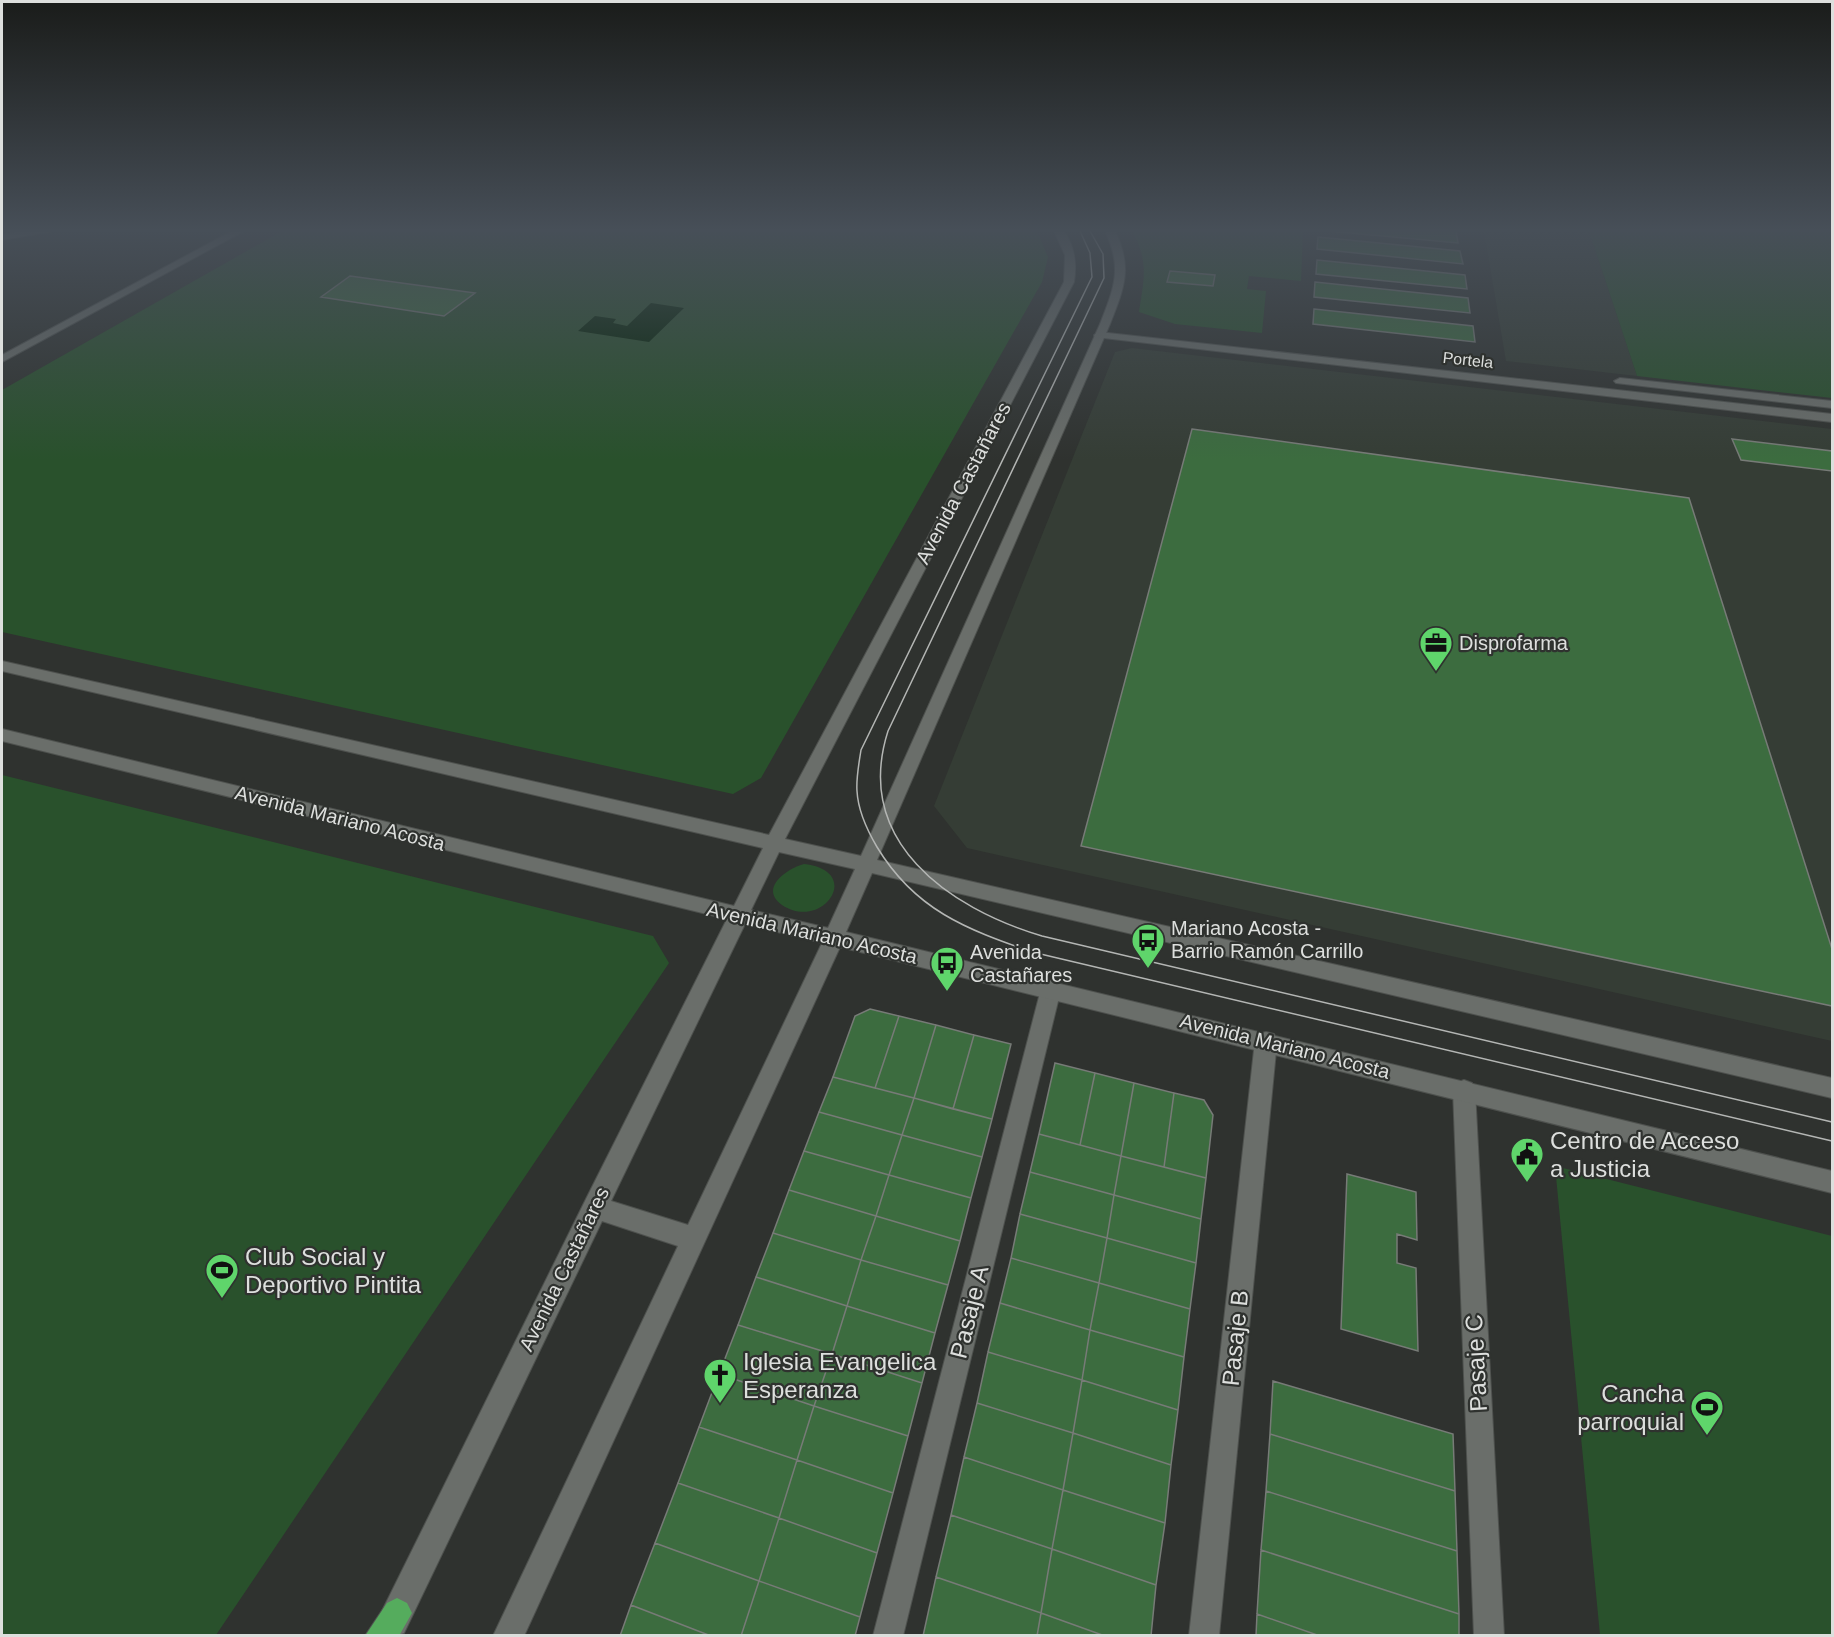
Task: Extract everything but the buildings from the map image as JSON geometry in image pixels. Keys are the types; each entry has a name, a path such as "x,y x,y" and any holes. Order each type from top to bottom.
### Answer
{"main road":[{"path":"2,359 96,307"},
{"name":"Avenida Castañares","path":"388,1628 775,843 1056,307"},
{"path":"508,1635 834,939 865,862 1111,307"},
{"path":"1102,329 1367,352"},
{"name":"Portela","path":"1102,329 1833,418"},
{"path":"10,342 26,345"},
{"path":"1602,379 1833,405"},
{"path":"2,666 865,862 1115,923 1833,1088"},
{"name":"Avenida Mariano Acosta","path":"2,735 834,939 1051,988 1833,1182"},
{"name":"Pasaje A","path":"888,1635 1051,988"},
{"name":"Pasaje B","path":"1204,1635 1266,1041"},
{"name":"Pasaje C","path":"1464,1090 1488,1635"},
{"path":"594,1207 694,1239"}],"shaded area":[{"path":"147,307 1028,307 761,778 733,794 2,632 2,390"},
{"path":"646,307 684,308 649,342 578,331 595,316 616,319 613,323 627,326"},
{"path":"1140,307 1264,307 1262,333 1175,324 1139,312"},
{"path":"1497,307 1614,307 1637,376 1506,361"},
{"path":"1614,307 1832,307 1832,398 1637,376"},
{"name":"Disprofarma","path":"1132,348 1832,429 1832,1041 967,848 934,806 1115,352"},
{"name":"Club Social y Deportivo Pintita","path":"2,775 653,936 669,963 216,1635 2,1635"},
{"path":"804,864 822,869 832,877 834,887 831,897 823,906 811,911 797,911 782,905 775,899 773,892 774,886 784,874"},
{"name":"Cancha parroquial","path":"1555,1166 1832,1236 1832,1635 1600,1635"}],"tram line":[{"path":"1077,307 861,750 857,781 859,806 877,847 908,887 925,902 964,925 1032,952 1832,1141"},
{"path":"1090,307 888,731 881,770 884,806 897,837 917,864 943,888 973,908 1007,924 1042,936 1832,1122"}],"place":[{"name":"Disprofarma","path":"1436,672"},
{"name":"Mariano Acosta - Barrio Ramón Carrillo","path":"1148,969"},
{"name":"Avenida Castañares","path":"947,992"},
{"name":"Centro de Acceso a Justicia","path":"1527,1183"},
{"name":"Club Social y Deportivo Pintita","path":"222,1299"},
{"name":"Iglesia Evangelica Esperanza","path":"720,1404"},
{"name":"Cancha parroquial","path":"1707,1436"}]}
